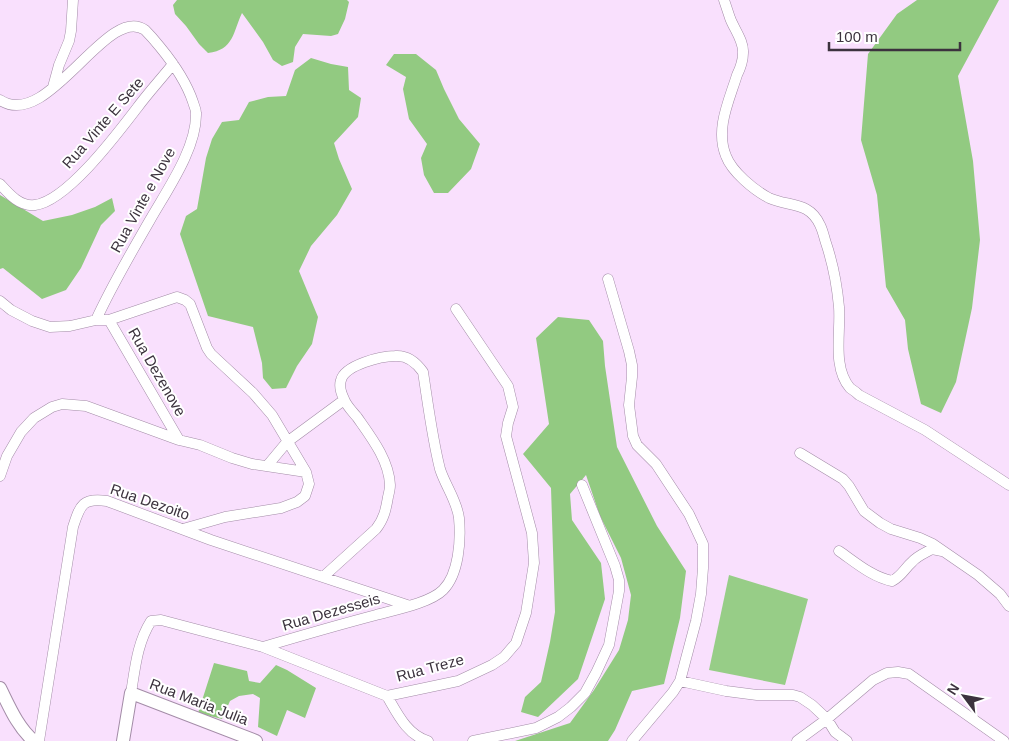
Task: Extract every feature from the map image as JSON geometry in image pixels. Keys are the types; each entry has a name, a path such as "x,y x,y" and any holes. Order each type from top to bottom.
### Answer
{"street":[{"path":"53,88 70,36 73,0"},
{"path":"724,0 744,54 722,128 725,156 737,174 756,189 769,198 804,207 812,213 820,224 835,274 839,308 838,358 850,388 859,395 925,430 1009,484"},
{"name":"Rua Vinte e Nove","path":"0,100 18,106 30,103 53,88 108,38 119,30 135,26 145,30 173,64 189,91 196,111 195,128 190,146 172,183 108,293 96,320"},
{"name":"Rua Vinte E Sete","path":"0,184 19,202 28,205 48,201 56,196 94,161 124,127 173,64"},
{"path":"608,279 632,365 629,405 633,436 637,445 656,464 689,514 703,544 701,594 680,681 632,741"},
{"path":"0,301 32,322 50,327 70,326 96,320 109,320 177,297 190,304 207,348 261,401 272,415 306,472 309,484 305,496 297,502 281,508 214,520 184,529"},
{"name":"Rua Treze","path":"123,741 138,652 143,634 151,621 161,620 263,647 387,696 458,681 492,665 504,657 516,644 526,613 534,563 532,533 506,436 513,407 508,386 456,309"},
{"name":"Rua Dezenove","path":"109,320 179,440"},
{"name":"Rua Dezesseis","path":"263,647 408,606 434,596 442,591 455,571 460,542 459,517 437,458 423,372 417,363 407,357 377,358 356,366 343,376 340,381 344,400"},
{"path":"267,466 287,442 344,400 372,438 387,469 390,486 386,513 376,529 323,578"},
{"path":"0,476 7,456 21,432 34,418 52,407 62,404 86,406 252,464 306,472"},
{"path":"800,453 843,479 864,511 880,524 928,541 978,575 1000,594 1009,606"},
{"path":"473,741 536,728 564,712 584,693 609,645 619,591 619,580 582,485"},
{"name":"Rua Dezoito","path":"38,741 73,527 83,504 92,500 107,501 211,540 408,606"},
{"path":"211,540 214,520"},
{"path":"839,551 869,572 885,580 892,581 899,578 913,560 921,555 932,549 943,551"},
{"path":"797,741 827,719 873,680 887,673 898,672 909,674 1004,741"},
{"path":"680,681 726,691 800,697 812,704 827,719 835,732 847,741"},
{"path":"0,688 19,722 28,736 34,741"},
{"name":"Rua Maria Julia","path":"130,693 256,741"},
{"path":"387,696 412,733 428,741"}],"green space":[{"path":"177,0 347,0 349,2 345,19 338,34 331,36 303,34 295,47 293,62 282,66 273,60 263,42 242,13 228,44 217,51 208,53 175,14 173,5"},
{"path":"917,0 999,0 958,76 973,161 980,240 972,308 956,382 941,413 921,404 908,349 905,320 886,287 877,195 861,140 868,54 897,14"},
{"path":"394,54 416,54 436,70 459,119 480,144 471,169 448,193 434,193 424,175 421,158 427,144 409,119 403,89 406,77 386,65"},
{"path":"311,58 348,67 349,90 361,98 358,117 334,143 352,189 337,215 311,246 299,271 318,317 312,344 297,366 286,388 272,389 263,378 262,363 253,327 208,316 180,234 186,216 197,209 206,158 212,139 222,122 239,120 249,102 268,97 286,96 295,70"},
{"path":"0,195 43,221 72,215 95,207 112,198 115,211 101,225 81,268 66,290 42,299 3,268 0,269"},
{"path":"558,317 589,320 603,341 617,447 657,526 686,571 680,618 664,684 632,691 615,730 608,741 515,741 570,723 594,690 619,650 628,620 631,595 621,558 600,516 586,475 570,494 572,520 601,563 605,599 578,679 538,717 521,712 525,697 541,682 555,612 551,488 523,454 549,424 536,338"},
{"path":"729,575 808,599 785,685 709,670"},
{"path":"214,663 247,671 249,681 260,683 276,665 287,670 316,688 305,718 287,710 277,736 258,727 260,698 253,694 239,696 230,701 222,719 198,713"}]}
